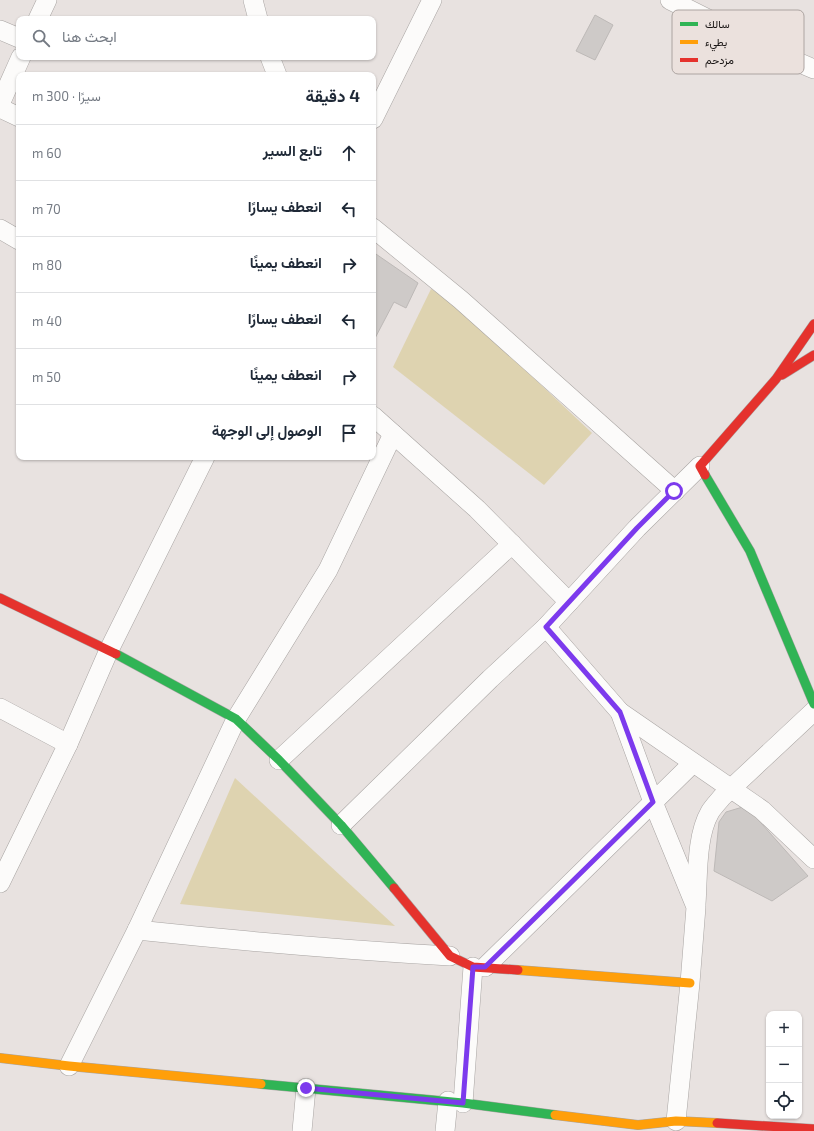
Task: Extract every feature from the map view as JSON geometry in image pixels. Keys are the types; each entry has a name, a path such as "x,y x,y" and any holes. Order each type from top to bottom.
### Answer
{"street":[{"path":"39,16 47,0"},
{"path":"253,0 257,16"},
{"path":"376,113 432,0"},
{"path":"670,0 690,10"},
{"path":"0,30 16,37"},
{"path":"0,104 20,60"},
{"path":"271,60 276,72"},
{"path":"804,65 814,69"},
{"path":"0,108 16,116"},
{"path":"0,229 16,238"},
{"path":"376,230 461,300 674,491"},
{"path":"340,825 490,679 546,627 637,528 700,466 776,379 814,324"},
{"path":"776,379 814,355"},
{"path":"376,419 456,489 569,602"},
{"path":"69,1066 137,930 236,719 328,570 393,434"},
{"path":"0,883 68,744 109,650 204,460"},
{"path":"700,466 750,551 814,704"},
{"path":"278,760 512,544"},
{"path":"0,598 109,650 236,719 278,760 340,825 450,956"},
{"path":"546,627 620,712 762,810 814,859"},
{"path":"0,708 68,744"},
{"path":"676,1121 690,983 700,848 704,828 710,812 722,797 814,711"},
{"path":"620,712 653,802 696,907"},
{"path":"446,1131 455,1102 479,967 693,763"},
{"path":"137,930 331,948 450,956 479,967 690,983"},
{"path":"0,1058 69,1066 455,1102 637,1128 676,1121 814,1129"},
{"path":"302,1131 306,1088"}],"shaded area":[{"path":"431,289 453,302 592,433 544,485 393,367"},
{"path":"235,778 395,926 180,904"}],"building":[{"path":"595,15 613,25 595,60 576,51"},
{"path":"376,254 418,283 406,308 394,302 376,336"},
{"path":"746,806 808,876 772,901 714,871 719,822 726,812"}],"traffic: fast":[{"path":"705,475 750,551 814,704"},
{"path":"116,654 236,719 279,760 341,825 394,888"},
{"path":"261,1084 463,1103 555,1115"}],"traffic: slow":[{"path":"518,970 690,983"},
{"path":"0,1058 261,1084"},
{"path":"555,1115 638,1125 676,1121 717,1123"}],"traffic: jam":[{"path":"705,475 700,466 776,379 814,324"},
{"path":"782,375 814,355"},
{"path":"0,598 116,654"},
{"path":"394,888 450,956 473,967 518,970"},
{"path":"717,1123 814,1129"}],"route":[{"path":"306,1088 463,1103 473,967 485,967 653,802 620,712 546,627 637,528 674,491"}]}
